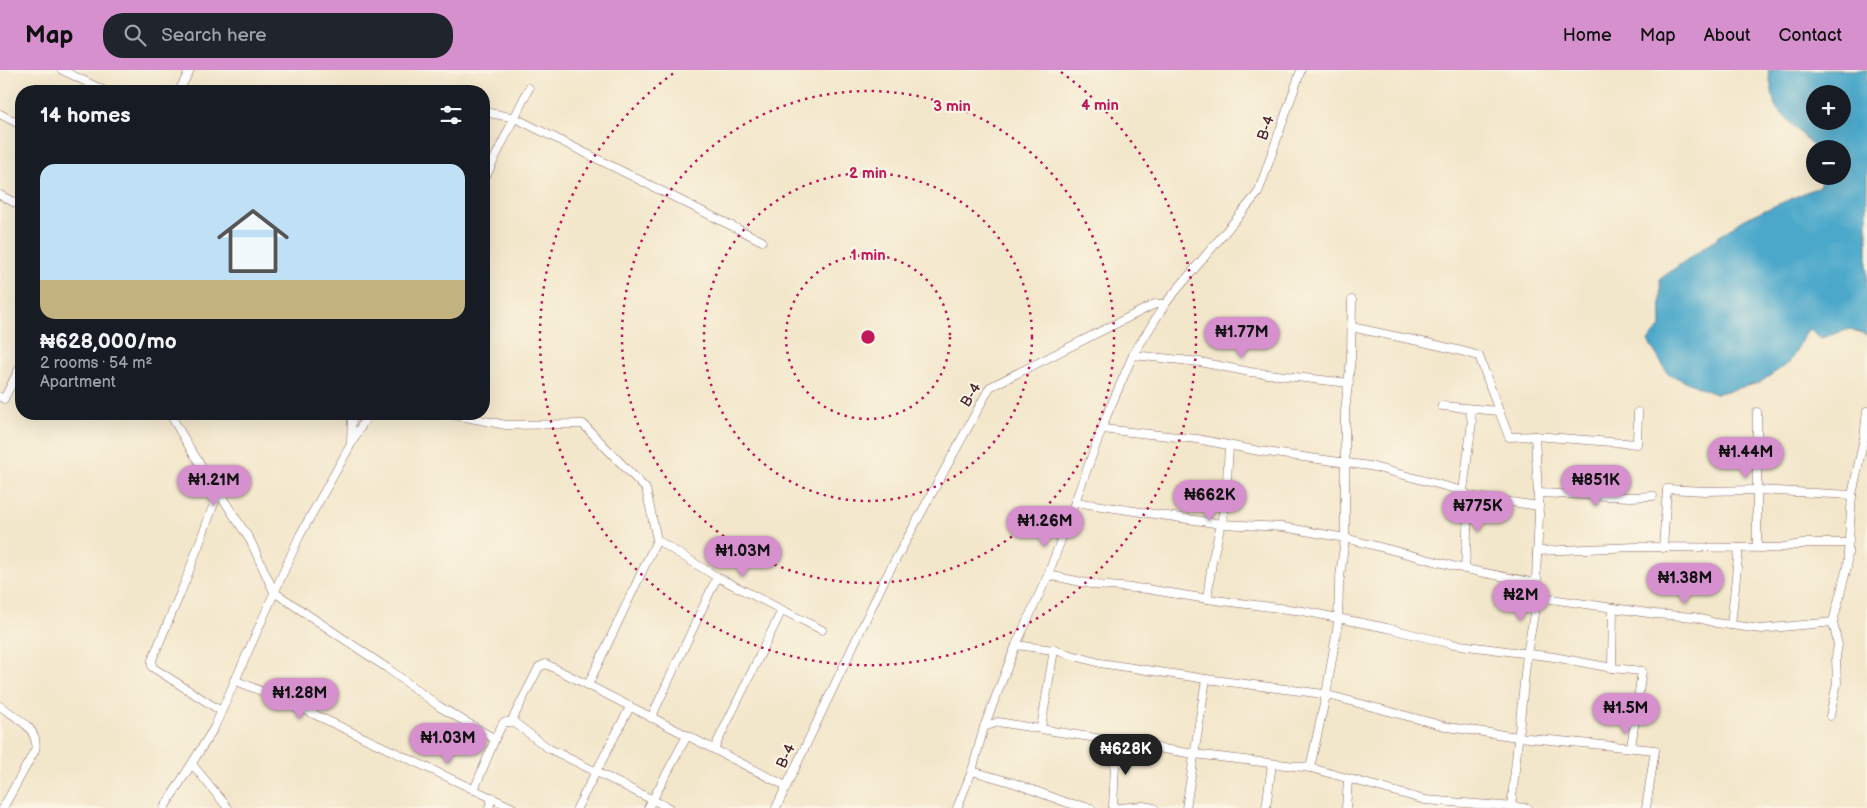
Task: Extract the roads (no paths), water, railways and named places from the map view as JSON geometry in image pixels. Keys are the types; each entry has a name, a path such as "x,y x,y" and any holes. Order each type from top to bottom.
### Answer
{"street":[{"path":"62,70 92,85"},
{"path":"182,85 190,70"},
{"name":"B-4","path":"776,808 885,579 990,387 1155,304 1165,304 1258,193 1302,70"},
{"path":"490,168 530,88"},
{"path":"490,113 515,118 762,241"},
{"path":"0,114 15,122"},
{"path":"0,195 15,203"},
{"path":"1310,768 1326,695 1338,623 1338,585 1345,538 1345,410 1349,383 1352,300"},
{"path":"957,808 972,771 984,727 1016,645 1048,575 1102,429 1132,355 1165,304"},
{"path":"1352,327 1420,342 1443,345 1479,356 1509,437 1535,436 1637,444 1638,412"},
{"path":"1132,355 1200,362 1250,372 1349,383"},
{"path":"0,397 4,399 15,379"},
{"path":"1442,406 1499,410"},
{"path":"1465,569 1466,494 1472,422 1470,409"},
{"path":"1830,716 1837,683 1836,656 1838,645 1833,622 1847,567 1852,494 1864,438 1867,411"},
{"path":"1757,548 1758,412"},
{"path":"174,420 250,540 274,592 387,668 440,707 496,739"},
{"path":"351,445 352,420"},
{"path":"164,808 214,728 300,535 365,420"},
{"path":"480,420 506,425 583,424 646,488 657,540 588,685"},
{"path":"1102,429 1197,439 1229,447 1370,466 1466,494 1539,506"},
{"path":"1075,502 1221,524 1283,527 1345,538 1465,569 1536,583 1539,506 1535,436"},
{"path":"1207,599 1212,562 1226,496 1229,447"},
{"path":"1663,548 1667,489 1852,494"},
{"path":"218,492 185,582 152,660 152,667 221,711"},
{"path":"1538,494 1653,496"},
{"path":"657,540 716,577 822,630"},
{"path":"1537,552 1636,547 1778,548 1808,543 1848,543"},
{"path":"1731,625 1739,548"},
{"path":"1511,808 1527,654 1537,597 1537,552"},
{"path":"1048,575 1096,585 1147,589 1207,599 1303,611 1452,644 1642,671 1632,747"},
{"path":"651,718 716,577"},
{"path":"1537,597 1655,614 1694,617 1761,629 1833,622"},
{"path":"1612,668 1613,608"},
{"path":"714,749 782,610"},
{"path":"1016,645 1054,650 1100,663 1326,695 1448,727 1518,737 1655,750 1646,808"},
{"path":"1041,728 1054,650"},
{"path":"511,722 540,667 546,664 786,786"},
{"path":"1186,808 1206,679"},
{"path":"234,680 288,702 513,808"},
{"path":"0,706 34,732 37,742 35,750 4,808"},
{"path":"577,808 630,707"},
{"path":"474,790 504,724 511,722 548,748 669,808"},
{"path":"984,727 998,722 1194,754 1310,768 1348,780 1391,789 1424,804 1528,808"},
{"path":"648,808 687,736"},
{"path":"1113,808 1116,742"},
{"path":"192,764 228,808"},
{"path":"1266,808 1272,764"},
{"path":"972,771 1014,783 1068,803 1091,808"},
{"path":"1346,808 1348,780"},
{"path":"489,808 492,797"},
{"path":"1119,808 1143,806 1154,808"}],"water":[{"path":"1768,70 1867,70 1867,335 1850,329 1821,338 1809,328 1789,363 1759,383 1715,394 1668,374 1648,341 1661,326 1660,279 1742,220 1820,185 1851,185 1851,140 1807,140 1775,107"}]}
